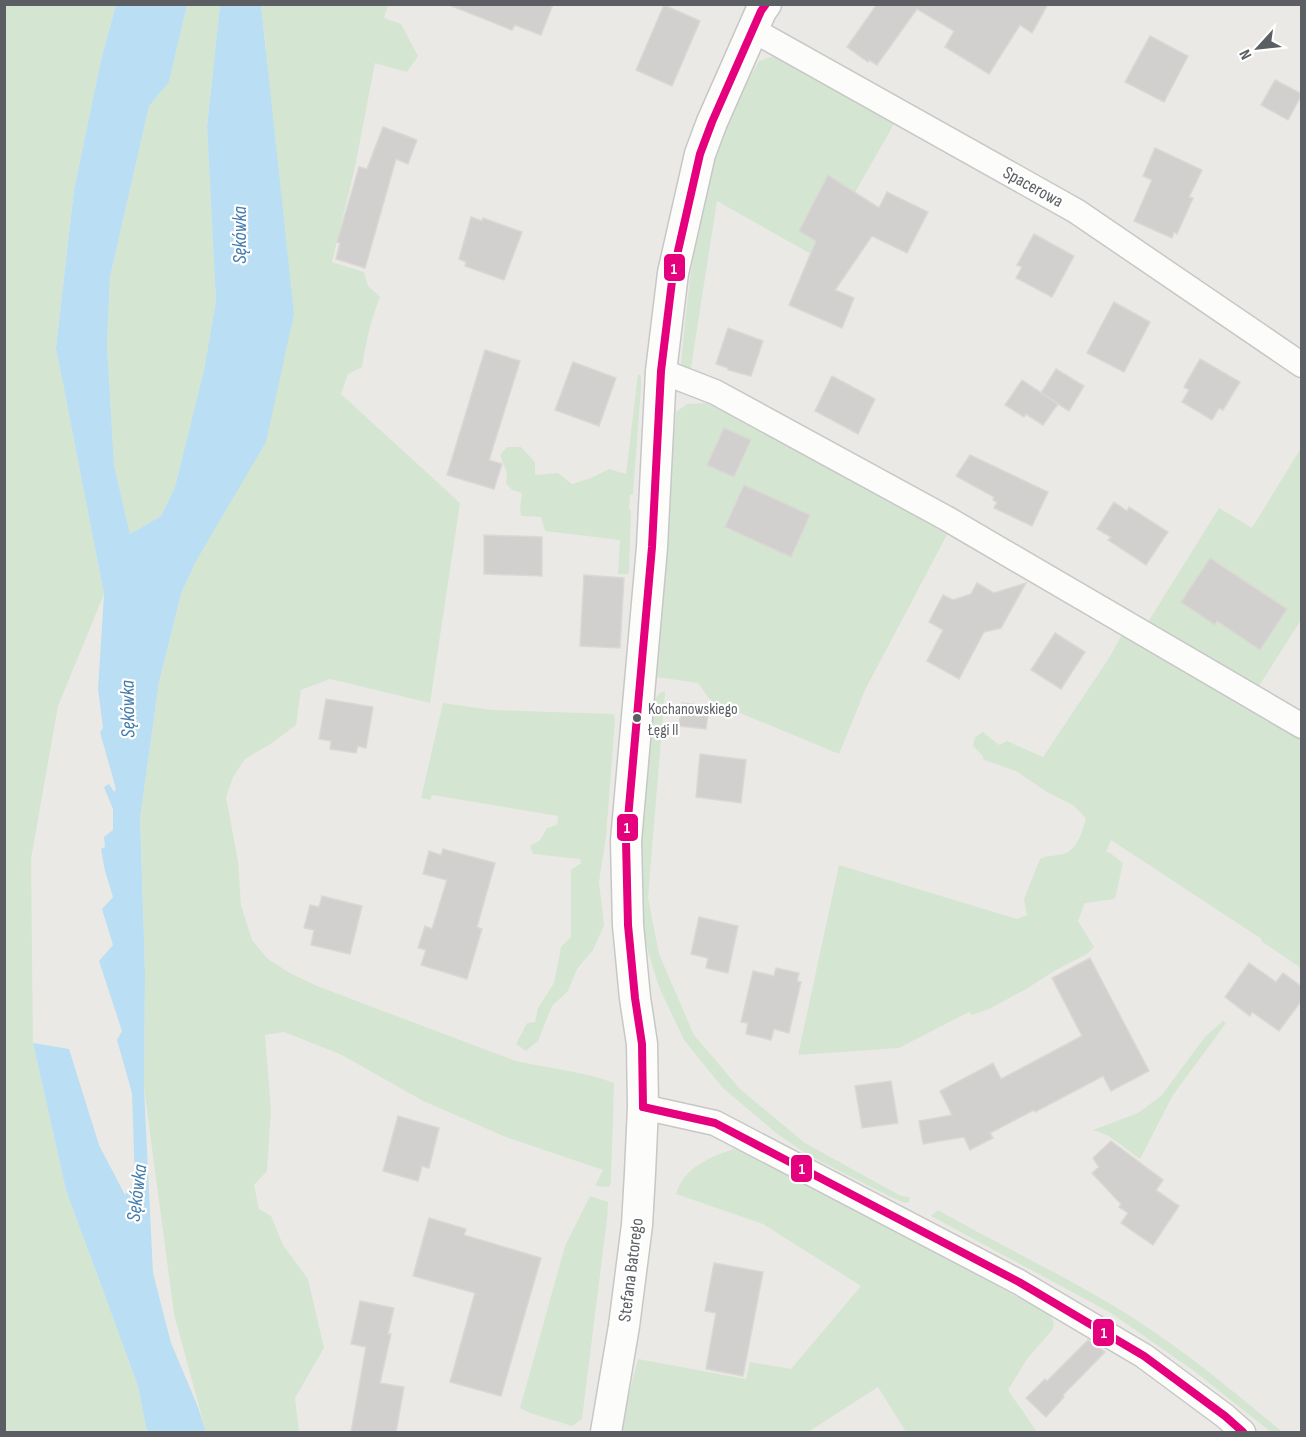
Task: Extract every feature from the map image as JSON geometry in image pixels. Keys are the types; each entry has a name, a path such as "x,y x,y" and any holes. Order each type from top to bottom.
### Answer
{"street":[{"name":"Spacerowa","path":"759,17 1076,211 1302,365"},
{"name":"Stefana Batorego","path":"606,1432 624,1326 637,1225 643,1107 642,1044 628,925 626,841 652,547 661,371 674,273 700,154 759,17"},
{"path":"661,371 715,392 936,513 1302,726"},
{"path":"643,1107 715,1123 1019,1282 1144,1356 1243,1432"}],"green space":[{"path":"5,5 116,5 101,60 74,190 56,348 104,594 58,706 31,859 33,1043 66,1190 138,1386 147,1432 5,1432"},
{"path":"187,5 220,5 207,127 216,301 204,370 175,487 161,516 130,534 114,465 107,344 110,277 149,106 169,82"},
{"path":"261,5 388,5 384,18 401,24 418,56 407,72 375,63 355,167 332,262 364,272 368,286 380,297 369,331 362,367 348,374 341,394 460,503 430,703 330,679 301,690 296,725 245,759 233,777 226,797 238,861 241,905 252,940 268,959 317,986 513,1060 589,1075 614,1083 611,1182 609,1187 595,1186 603,1170 506,1137 423,1101 342,1055 284,1032 265,1035 271,1110 267,1171 254,1185 259,1209 271,1216 283,1245 308,1279 324,1348 295,1398 299,1432 206,1432 174,1314 144,1088 145,972 140,818 159,682 181,594 196,561 266,48"},
{"path":"774,56 788,59 895,122 818,258 717,201 690,374 683,370 681,365 692,263 705,194 725,129 741,93 759,61"},
{"path":"638,374 641,376 641,388 633,494 630,495 629,509 631,511 629,572 618,574 620,540 545,531 541,517 521,516 522,493 512,490 506,483 507,473 500,455 507,447 521,447 535,462 535,475 558,473 572,484 609,469 626,474"},
{"path":"706,403 789,442 950,529 865,690 839,754 711,701 698,683 656,677 655,655 676,412 687,404"},
{"path":"1301,448 1301,620 1259,686 1277,698 1148,622 1219,508 1252,528"},
{"path":"1126,627 1301,737 1301,968 1261,941 1262,939 1111,840 1106,852 1123,863 1115,899 1085,903 1078,921 1094,947 1087,954 989,1009 972,1015 969,1012 899,1048 798,1055 839,865 1017,919 1027,915 1024,899 1040,859 1063,854 1072,849 1079,839 1086,818 1073,805 1047,792 1016,771 984,760 973,746 975,737 983,732 999,745 1007,741 1043,757 1109,658"},
{"path":"665,691 648,898 659,954 694,1035 740,1089 805,1143 901,1196 910,1197 909,1202 905,1203 891,1197 808,1155 776,1133 723,1088 684,1040 659,987 648,952 639,899 640,830 654,700"},
{"path":"443,703 492,710 614,714 606,837 599,882 604,925 593,950 577,969 568,991 552,1006 538,1041 526,1051 516,1044 527,1023 535,1022 538,1008 554,983 561,947 571,937 571,870 581,863 580,859 533,854 530,846 540,840 547,828 557,825 558,816 432,795 430,800 421,798"},
{"path":"1223,1021 1226,1023 1173,1095 1140,1159 1109,1136 1093,1130 1138,1113 1161,1096 1205,1037"},
{"path":"734,1149 757,1154 1050,1315 1054,1323 1053,1329 1027,1359 1008,1390 1037,1432 906,1432 878,1387 808,1432 619,1432 638,1359 746,1379 750,1362 791,1369 861,1286 763,1224 676,1194 685,1177 699,1164"},
{"path":"590,1196 608,1202 607,1219 582,1419 572,1426 520,1408 565,1246"},
{"path":"938,1210 1071,1281 1136,1320 1201,1366 1282,1432 1271,1432 1194,1371 1111,1313 931,1216"}],"water":[{"name":"Sękówka","path":"116,5 187,5 169,82 149,106 110,277 107,344 114,465 130,534 161,516 175,487 204,370 216,301 207,127 220,5 261,5 294,314 266,442 196,561 181,594 159,682 140,818 145,972 144,1088 153,1273 171,1343 206,1432 147,1432 138,1386 66,1190 33,1043 69,1049 99,1145 125,1195 135,1182 132,1093 117,1040 122,1031 99,961 113,945 102,909 113,897 101,849 105,847 104,837 113,830 113,809 104,787 109,784 114,792 116,789 100,732 103,728 98,689 104,594 56,348 74,190 101,60"}],"building":[{"path":"453,4 553,4 541,35 515,25 512,30 452,6"},
{"path":"877,4 1048,4 1032,33 1020,25 989,74 945,47 954,31 917,9 877,65 869,60 868,62 847,47"},
{"path":"664,5 700,21 672,86 636,70"},
{"path":"1150,36 1188,56 1164,102 1125,82"},
{"path":"1275,80 1302,94 1288,120 1261,105"},
{"path":"383,127 417,140 408,164 396,159 365,268 336,259 340,243 337,242 359,167 367,169"},
{"path":"1155,148 1202,170 1189,197 1193,198 1177,234 1174,232 1172,238 1134,221 1152,180 1143,176"},
{"path":"828,175 879,208 887,192 928,212 907,253 872,236 835,290 854,298 842,328 789,305 816,241 799,231"},
{"path":"471,217 482,221 483,218 522,232 504,280 465,266 466,262 459,259"},
{"path":"1034,234 1074,256 1052,297 1016,278 1022,267 1017,265"},
{"path":"1114,302 1150,322 1124,372 1087,353"},
{"path":"728,328 763,341 751,376 716,364"},
{"path":"485,350 520,361 489,460 502,464 494,489 447,475"},
{"path":"1200,359 1240,382 1223,410 1219,408 1212,420 1182,402 1189,390 1184,387"},
{"path":"573,362 616,378 599,426 555,410"},
{"path":"1056,369 1084,386 1069,411 1041,393"},
{"path":"832,376 875,399 858,434 815,411"},
{"path":"1022,380 1058,404 1043,425 1026,414 1024,417 1005,405"},
{"path":"724,428 751,440 734,477 707,465"},
{"path":"970,455 1048,492 1032,526 994,508 997,502 993,500 994,497 956,476"},
{"path":"744,485 810,515 791,557 725,527"},
{"path":"1114,502 1127,511 1129,507 1168,532 1146,565 1108,540 1111,537 1097,529"},
{"path":"484,535 542,537 542,576 484,574"},
{"path":"1210,558 1287,609 1260,650 1217,621 1215,625 1181,602"},
{"path":"584,575 624,578 620,648 580,646"},
{"path":"977,583 994,593 1026,583 1001,628 984,632 959,679 927,661 943,630 929,622 943,595 953,600 971,594"},
{"path":"1055,633 1085,652 1061,689 1031,670"},
{"path":"326,699 373,707 366,748 358,746 356,753 330,749 331,741 319,739"},
{"path":"682,703 709,706 706,729 679,726"},
{"path":"700,754 746,760 741,803 696,797"},
{"path":"443,849 495,863 477,927 482,929 467,979 421,965 426,950 418,948 425,926 432,929 447,880 423,874 429,851 441,855"},
{"path":"322,896 362,906 350,954 311,945 314,930 304,928 310,905 319,907"},
{"path":"699,917 738,926 728,973 706,968 708,958 691,954"},
{"path":"1090,958 1149,1071 1111,1091 1103,1076 990,1133 993,1138 970,1150 964,1137 923,1144 919,1121 952,1115 940,1091 993,1063 1001,1079 1082,1036 1052,978"},
{"path":"1249,963 1276,982 1283,973 1302,987 1302,1000 1279,1031 1252,1012 1250,1016 1225,997"},
{"path":"776,968 799,973 797,981 801,982 789,1033 774,1029 771,1040 746,1034 748,1023 741,1022 753,971 774,976"},
{"path":"891,1081 898,1123 862,1128 855,1086"},
{"path":"398,1116 439,1128 429,1168 422,1166 418,1181 383,1171"},
{"path":"1111,1141 1163,1180 1156,1190 1179,1206 1153,1245 1121,1223 1128,1213 1119,1207 1121,1204 1092,1173 1099,1167 1093,1158"},
{"path":"429,1218 466,1229 464,1235 541,1258 501,1396 450,1382 475,1293 413,1276"},
{"path":"714,1263 763,1272 743,1376 706,1369 716,1313 705,1311"},
{"path":"360,1301 394,1308 388,1334 391,1334 380,1383 404,1387 396,1432 351,1432 366,1347 351,1344"},
{"path":"1088,1340 1105,1352 1063,1395 1064,1397 1046,1417 1026,1398 1045,1379 1047,1381"}],"transit line":[{"name":"1","path":"643,1107 642,1044 628,925 626,841 652,547 661,371 673,273 700,154 712,122 766,4"},
{"name":"1","path":"643,1107 715,1123 1019,1282 1144,1356 1243,1432"}],"place":[{"name":"Kochanowskiego Łęgi II","path":"637,718"}]}
